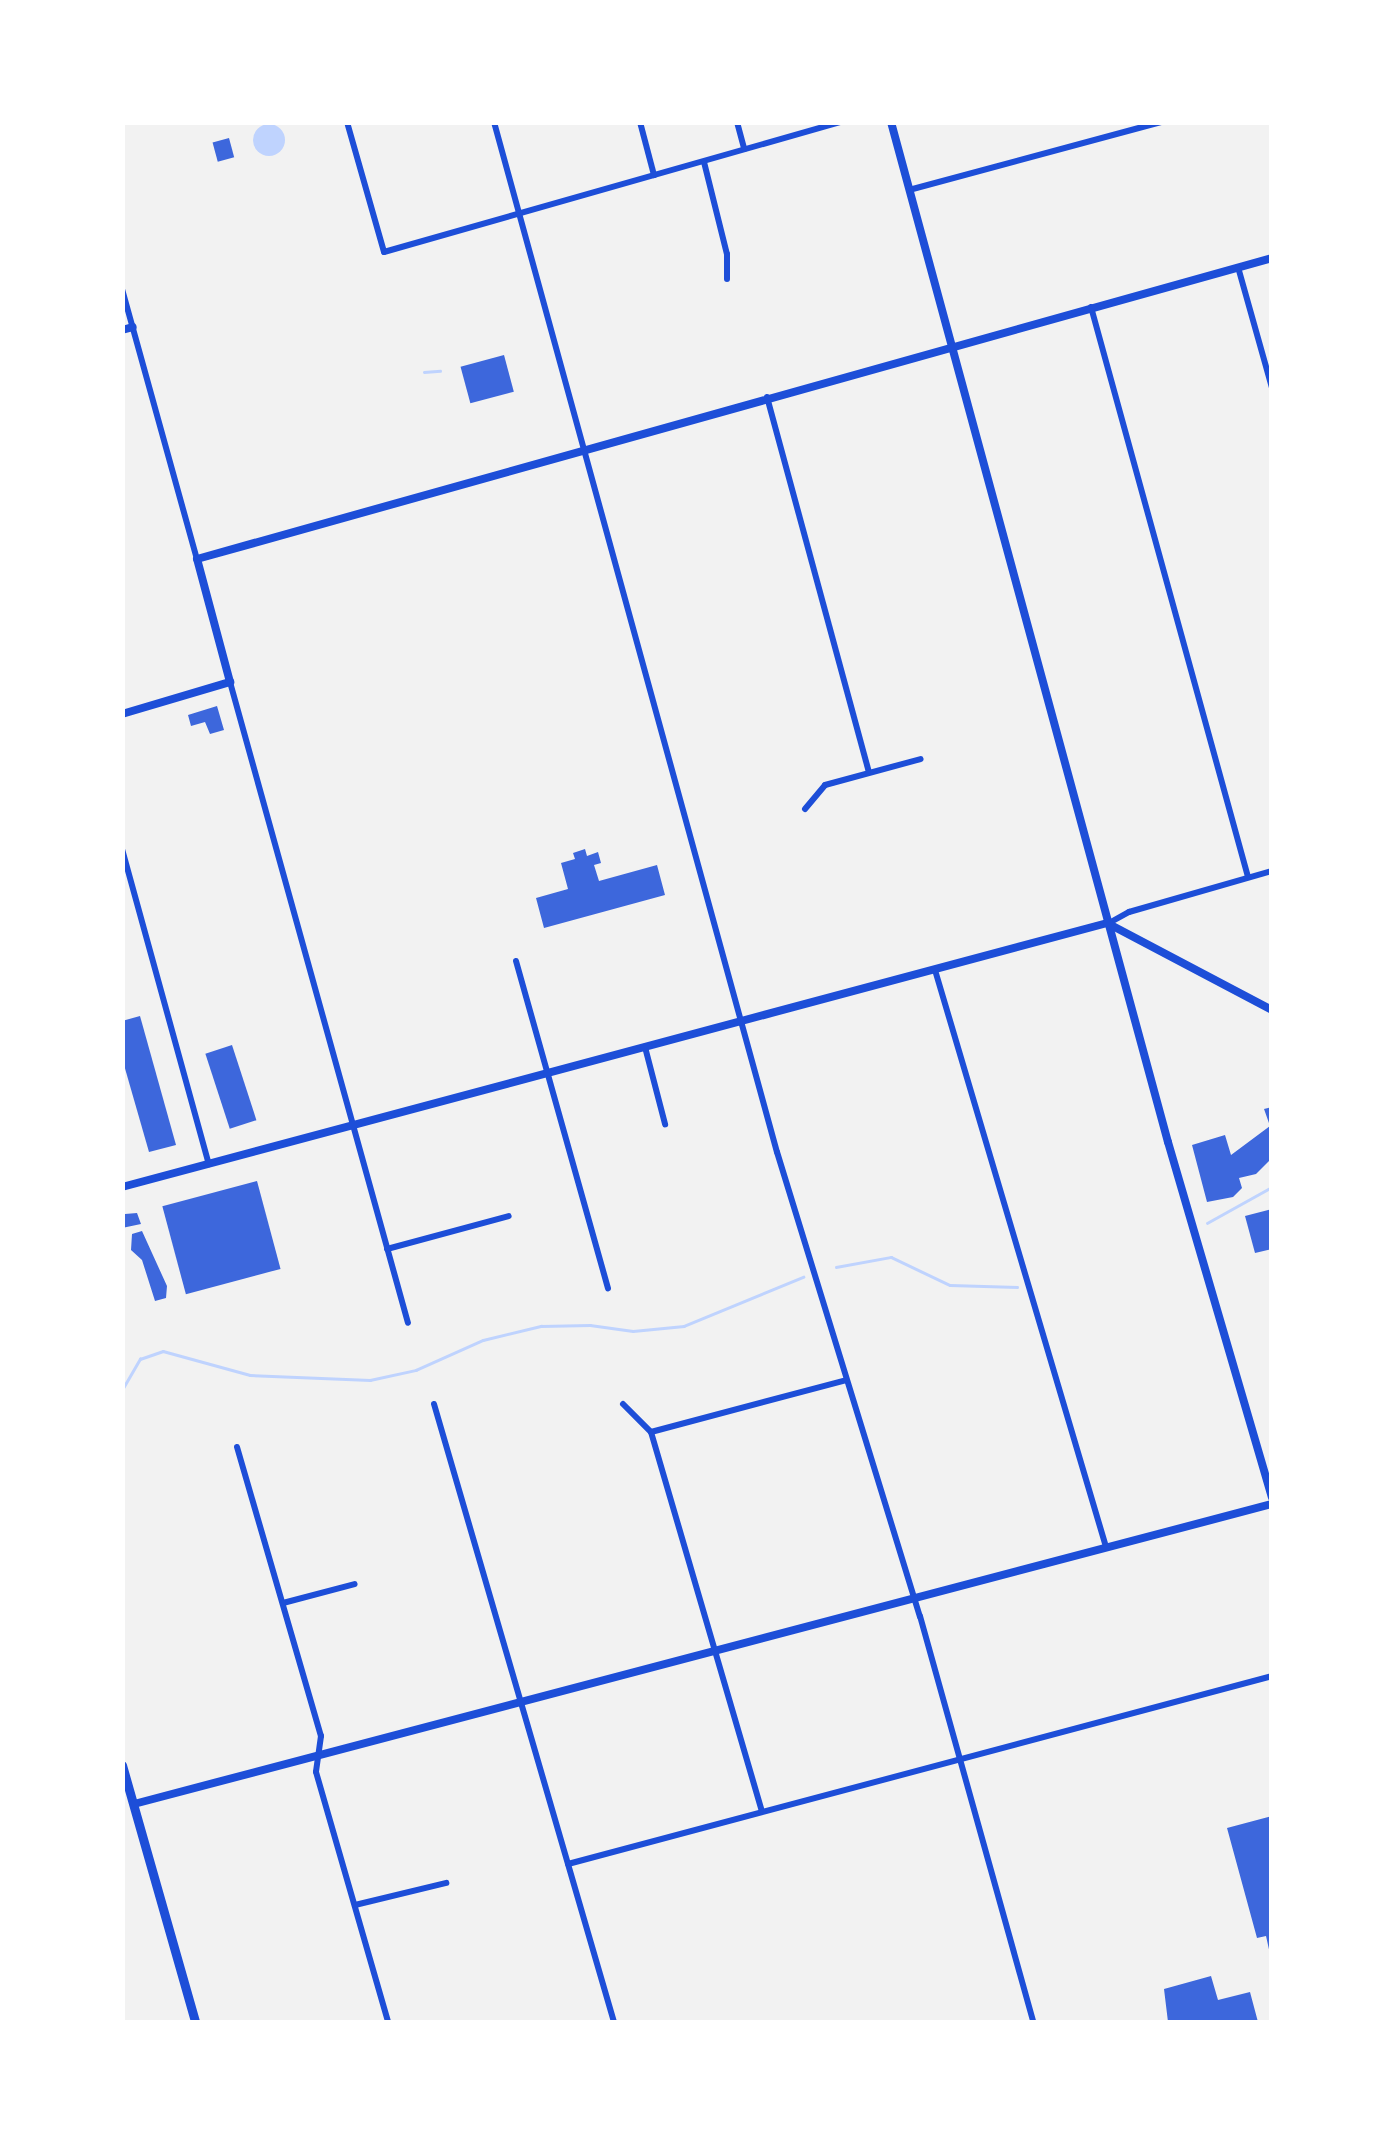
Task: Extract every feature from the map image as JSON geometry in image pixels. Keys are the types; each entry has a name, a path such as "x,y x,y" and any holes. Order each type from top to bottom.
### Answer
{"main road":[{"path":"122,1765 196,2022"}],"street":[{"path":"348,122 384,252 840,122"},
{"path":"494,122 741,1022 1034,2022"},
{"path":"640,122 654,175"},
{"path":"737,122 744,149"},
{"path":"122,1807 1272,1500 1108,924 892,122"},
{"path":"909,190 1160,122"},
{"path":"704,162 727,254 727,279"},
{"path":"197,560 950,345 1272,258"},
{"path":"1238,267 1272,388"},
{"path":"122,289 408,1322"},
{"path":"1091,306 1248,878"},
{"path":"122,330 133,327"},
{"path":"767,397 869,772"},
{"path":"122,714 230,682"},
{"path":"805,808 825,785 921,759"},
{"path":"122,849 209,1164"},
{"path":"122,1188 1108,924 1178,897 1272,871"},
{"path":"1108,924 1272,1010"},
{"path":"516,962 608,1288"},
{"path":"934,970 1106,1547"},
{"path":"645,1047 665,1124"},
{"path":"387,1249 509,1216"},
{"path":"652,1432 846,1380"},
{"path":"434,1404 614,2022"},
{"path":"622,1404 652,1432 762,1811"},
{"path":"237,1447 321,1736 316,1772 388,2022"},
{"path":"283,1602 355,1584"},
{"path":"568,1864 1272,1676"},
{"path":"354,1905 446,1883"}],"water":[{"path":"269,124 280,129 285,140 280,151 269,156 258,151 253,140 258,129"}],"building":[{"path":"229,138 234,157 218,162 213,142"},
{"path":"504,355 514,392 470,403 461,367"},
{"path":"217,706 224,730 210,734 205,722 191,726 188,715"},
{"path":"585,849 587,856 598,852 601,863 594,865 599,881 657,865 665,895 544,928 536,898 568,889 561,863 575,859 573,853"},
{"path":"140,1016 176,1145 149,1152 122,1058 122,1021"},
{"path":"232,1045 256,1120 230,1129 205,1054"},
{"path":"1272,1107 1272,1158 1256,1174 1239,1178 1242,1188 1233,1197 1207,1202 1192,1145 1225,1135 1231,1155 1270,1126 1264,1109"},
{"path":"257,1181 281,1269 186,1294 162,1206"},
{"path":"122,1209 125,1214 137,1213 141,1224 122,1228"},
{"path":"1272,1209 1272,1249 1255,1253 1245,1216"},
{"path":"142,1231 167,1286 166,1298 155,1301 142,1260 131,1250 132,1234"},
{"path":"1272,1816 1270,1954 1266,1936 1257,1938 1227,1828"},
{"path":"1211,1976 1218,2000 1250,1992 1258,2022 1168,2022 1164,1989"}],"waterway":[{"path":"424,372 440,371"},
{"path":"1207,1223 1272,1187"},
{"path":"836,1267 891,1257 950,1285 1017,1287"},
{"path":"122,1390 140,1359 163,1351 250,1375 370,1380 416,1370 483,1340 541,1326 590,1325 633,1331 684,1326 803,1277"}]}
